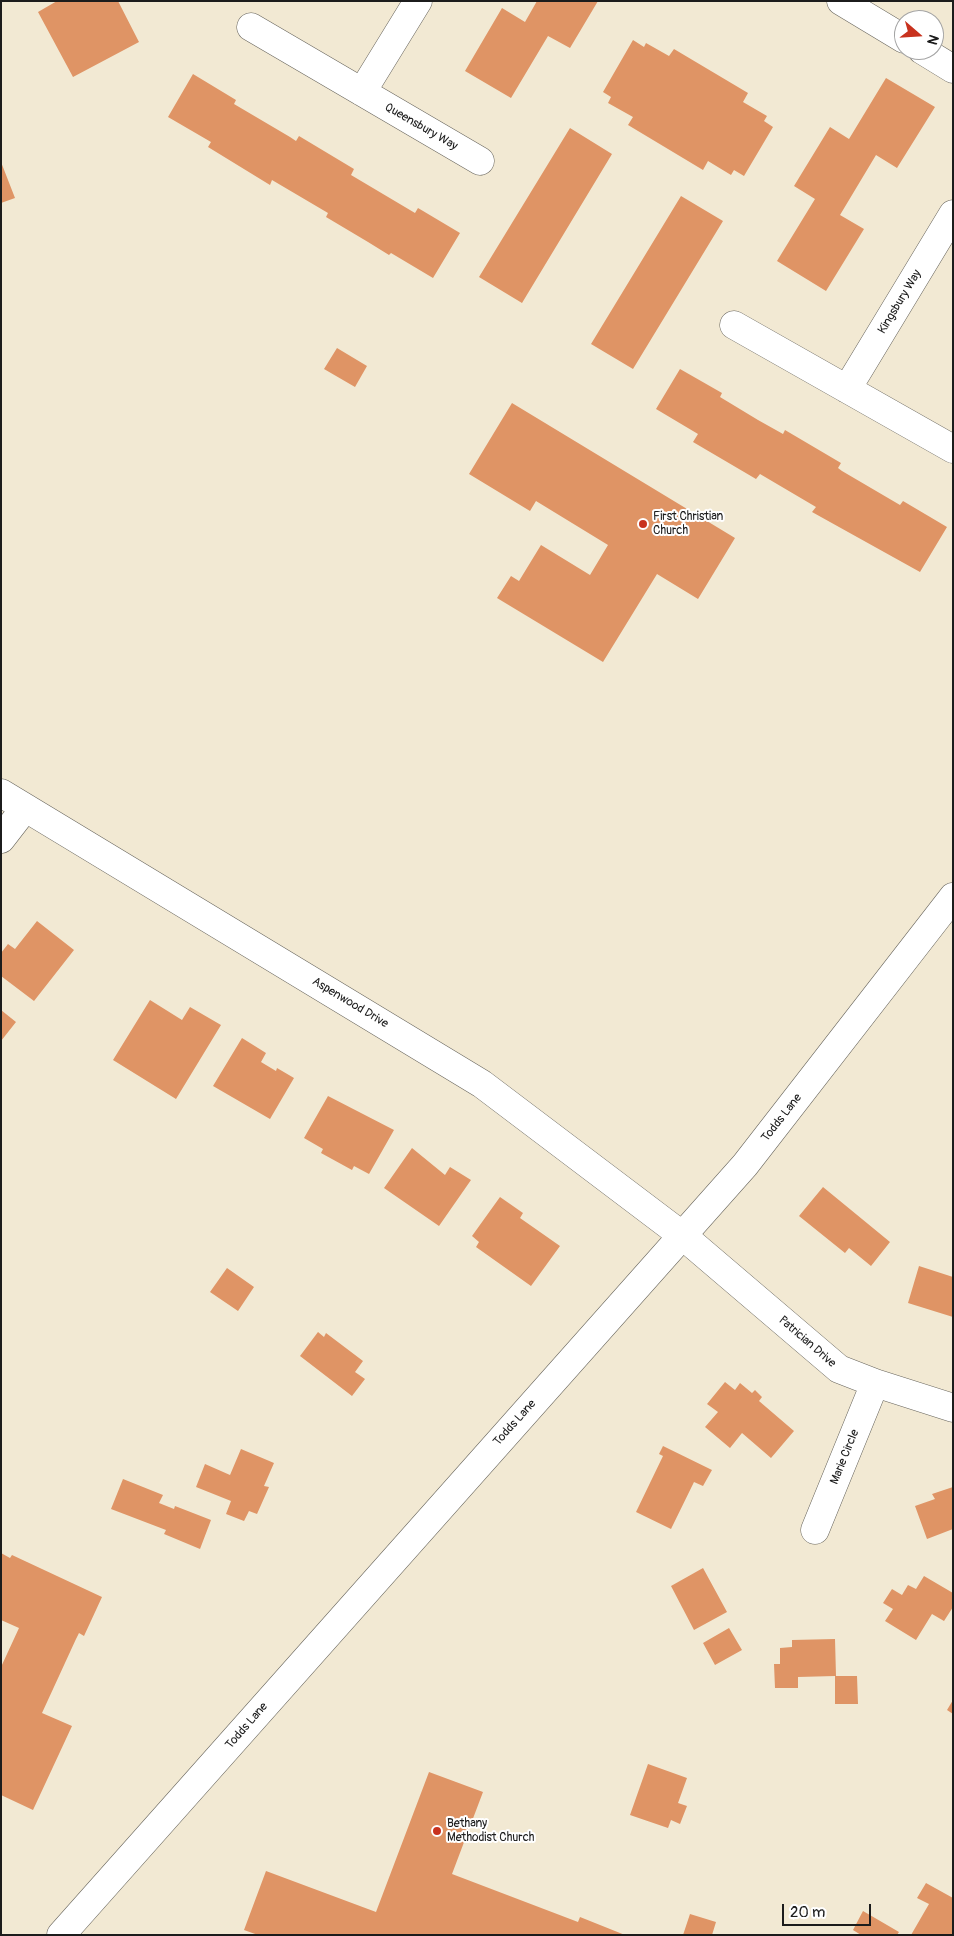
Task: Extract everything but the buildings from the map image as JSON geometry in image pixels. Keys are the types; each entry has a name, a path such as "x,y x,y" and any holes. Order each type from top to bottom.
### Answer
{"street":[{"path":"362,92 418,1"},
{"path":"841,1 894,33"},
{"name":"Queensbury Way","path":"251,27 480,161"},
{"path":"939,60 953,68"},
{"name":"Kingsbury Way","path":"847,389 953,214"},
{"path":"734,326 953,449"},
{"name":"Aspenwood Drive","path":"1,793 482,1084 683,1236"},
{"path":"1,839 25,808"},
{"name":"Todds Lane","path":"61,1935 415,1534 745,1166 953,897"},
{"name":"Patrician Drive","path":"683,1236 839,1369 875,1383 953,1408"},
{"name":"Marie Circle","path":"815,1530 875,1383"}],"place":[{"name":"First Christian Church","path":"643,524"},
{"name":"Bethany Methodist Church","path":"437,1831"}]}
